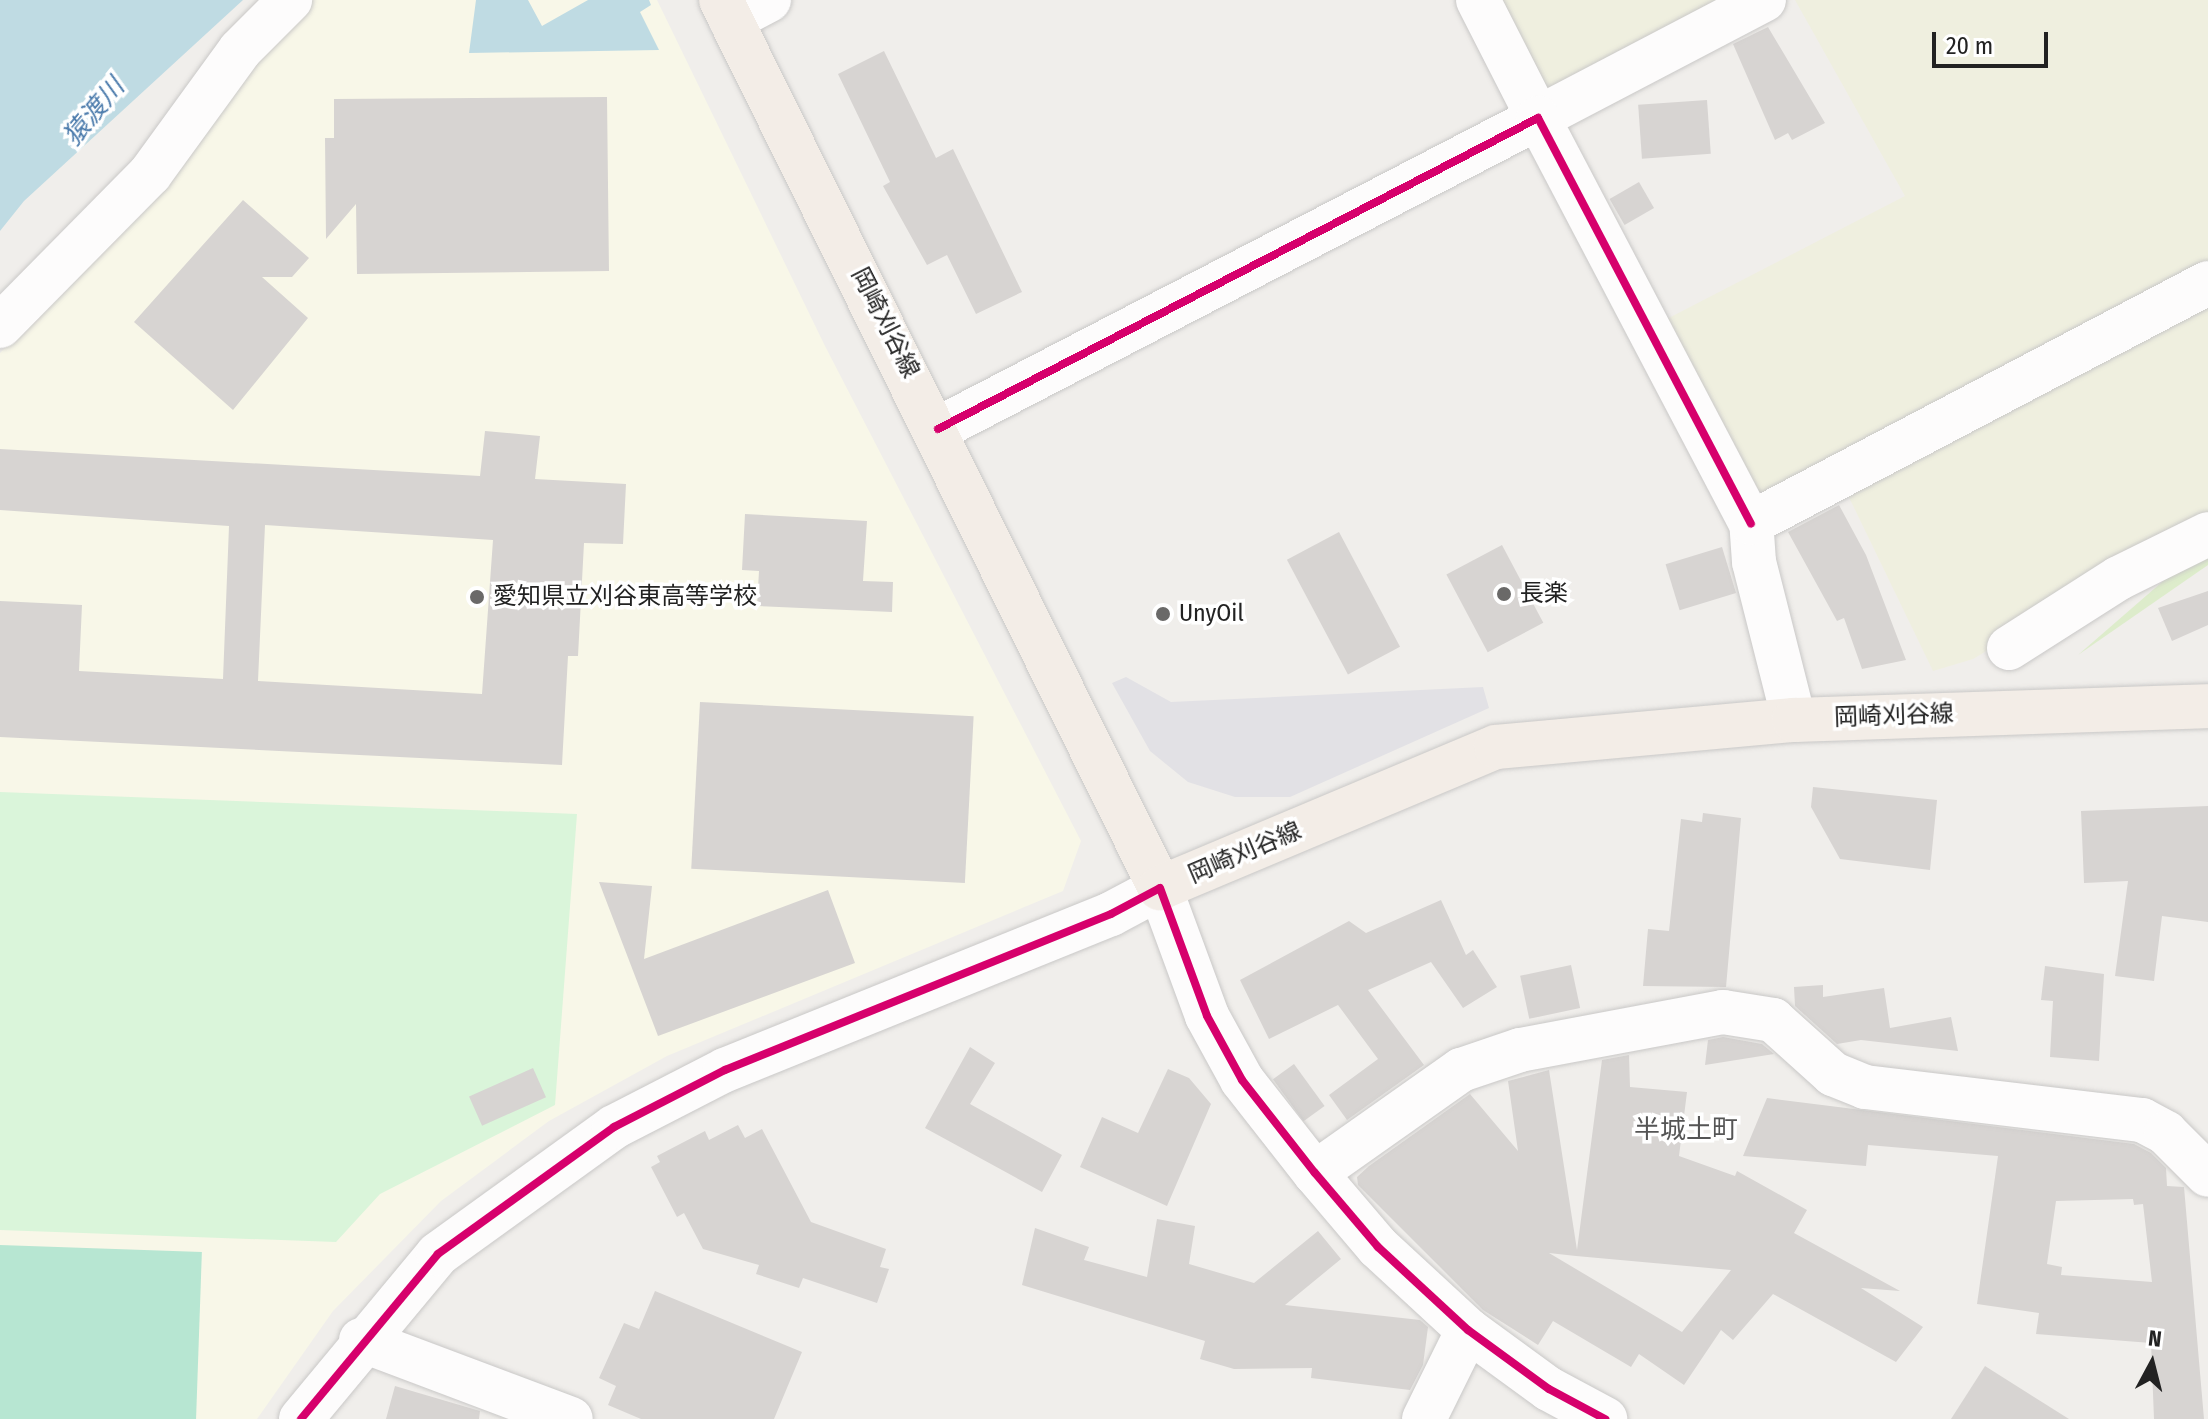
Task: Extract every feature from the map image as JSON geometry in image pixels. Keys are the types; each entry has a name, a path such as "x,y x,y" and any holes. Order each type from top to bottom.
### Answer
{"main road":[{"name":"岡崎刈谷線","path":"726,10 938,429 1160,888 1496,747 1794,720 2208,706"}],"street":[{"path":"0,326 150,174 240,50 290,0"},
{"path":"726,10 769,0"},
{"path":"1478,0 1751,523 1754,562 1794,720"},
{"path":"938,429 1764,0"},
{"path":"1751,523 2208,283"},
{"path":"2009,648 2119,578 2208,534"},
{"path":"301,1419 361,1340 438,1254 614,1127 725,1070 1160,888 1207,1016 1242,1080 1315,1173 1378,1247 1468,1330 1549,1389 1605,1419"},
{"path":"1315,1173 1461,1070 1520,1050 1723,1012 1773,1020 1833,1074 1865,1087 2142,1120 2166,1133 2208,1175"},
{"path":"1424,1419 1468,1330"},
{"path":"361,1340 571,1419"}],"shaded area":[{"name":"愛知県立刈谷東高等学校","path":"305,0 657,0 825,346 1081,841 1063,891 667,1056 549,1121 441,1201 333,1311 257,1419 0,1419 0,353 157,184"},
{"path":"1126,677 1171,702 1483,687 1489,708 1290,797 1235,797 1188,782 1150,751 1112,683"}],"green space":[{"path":"1494,0 1744,0 1544,97"},
{"path":"1795,0 2208,0 2208,273 1766,505 1663,321 1905,196"},
{"path":"2208,296 2208,520 1973,659 1933,671 1844,487"},
{"path":"2208,542 2208,565 2078,655"},
{"path":"0,792 577,814 555,1105 380,1194 336,1242 0,1230"},
{"path":"0,1245 202,1252 196,1419 0,1419"}],"water":[{"name":"猿渡川","path":"0,0 243,0 24,201 0,231"},
{"path":"476,0 528,0 542,26 588,0 649,0 651,5 640,12 659,50 469,53"}],"building":[{"path":"1768,27 1825,123 1792,140 1788,133 1775,140 1733,44"},
{"path":"884,51 936,158 953,149 1022,292 976,314 947,255 927,265 883,186 890,182 838,74"},
{"path":"607,97 609,271 357,274 356,204 326,239 325,138 334,138 334,99"},
{"path":"1707,100 1711,154 1642,159 1638,105"},
{"path":"1639,182 1654,208 1625,225 1610,199"},
{"path":"243,200 309,258 292,277 262,277 308,318 233,410 134,322"},
{"path":"485,431 540,436 535,479 626,484 623,544 584,543 578,656 568,656 562,765 0,737 0,601 82,605 79,671 223,679 229,526 0,510 0,449 480,476","holes":["265,525 493,540 482,694 258,681"]},
{"path":"1839,505 1866,555 1906,660 1862,669 1844,618 1837,621 1788,532"},
{"path":"745,514 867,521 863,581 893,582 892,612 757,606 759,571 742,570"},
{"path":"1339,532 1400,647 1348,674 1287,560"},
{"path":"1502,545 1543,623 1488,652 1446,575"},
{"path":"1722,547 1736,593 1680,610 1666,564"},
{"path":"2208,591 2208,625 2172,641 2158,608"},
{"path":"700,702 974,716 965,883 691,869"},
{"path":"1813,787 1937,800 1930,870 1840,859 1811,807"},
{"path":"2208,806 2208,922 2162,916 2154,981 2115,976 2128,881 2084,883 2081,811"},
{"path":"1703,813 1741,818 1726,987 1643,986 1648,929 1669,931 1681,819 1702,822"},
{"path":"599,882 652,886 644,959 828,890 855,963 658,1036"},
{"path":"1441,900 1466,955 1473,950 1497,987 1463,1008 1431,962 1368,990 1424,1065 1347,1120 1329,1095 1378,1059 1338,1005 1269,1039 1240,980 1349,921 1366,933"},
{"path":"1571,965 1580,1008 1529,1019 1520,976"},
{"path":"2045,966 2104,974 2099,1061 2050,1057 2053,1001 2041,1000"},
{"path":"1823,985 1823,997 1884,988 1890,1028 1951,1017 1958,1051 1861,1040 1837,1044 1795,1006 1794,987"},
{"path":"1723,1037 1762,1044 1774,1054 1705,1065 1708,1040"},
{"path":"970,1047 995,1063 970,1104 1062,1155 1042,1192 925,1128"},
{"path":"1629,1055 1630,1087 1687,1092 1679,1156 1735,1176 1737,1171 1807,1210 1794,1233 1900,1291 1861,1288 1923,1327 1896,1362 1773,1294 1733,1340 1721,1330 1684,1385 1639,1354 1631,1367 1553,1321 1538,1345 1483,1310 1358,1185 1357,1177 1369,1166 1470,1094 1518,1151 1508,1081 1549,1070 1577,1250 1602,1060","holes":["1549,1253 1731,1270 1682,1332"]},
{"path":"1294,1064 1325,1106 1304,1121 1273,1079"},
{"path":"533,1068 546,1097 482,1126 469,1096"},
{"path":"1168,1069 1189,1078 1211,1104 1167,1206 1080,1167 1102,1117 1138,1133"},
{"path":"1767,1098 2134,1144 2151,1153 2166,1168 2167,1186 2184,1187 2204,1419 2154,1419 2151,1343 2036,1334 2039,1313 1977,1304 1998,1156 1868,1145 1866,1166 1743,1156","holes":["2133,1199 2134,1205 2143,1204 2152,1282 2061,1275 2062,1267 2047,1264 2056,1201"]},
{"path":"738,1125 745,1138 762,1129 811,1222 886,1249 880,1267 889,1269 877,1303 803,1278 799,1288 756,1274 759,1265 703,1249 684,1213 677,1217 651,1167 660,1162 657,1156 705,1131 709,1140"},
{"path":"1157,1219 1195,1226 1189,1264 1254,1283 1318,1231 1341,1259 1285,1305 1420,1320 1428,1327 1423,1365 1410,1390 1311,1378 1312,1368 1234,1369 1200,1359 1205,1341 1022,1285 1035,1228 1089,1247 1084,1260 1147,1277"},
{"path":"655,1291 802,1352 774,1419 641,1419 608,1405 616,1386 599,1378 624,1323 639,1329"},
{"path":"1985,1366 2069,1419 1951,1419"},
{"path":"395,1386 480,1411 479,1419 386,1419"}],"cycle path":[{"path":"938,429 1538,118 1751,523"},
{"path":"301,1419 438,1254 614,1127 725,1070 1111,914 1160,888 1207,1016 1242,1080 1315,1173 1378,1247 1468,1330 1549,1389 1605,1419"}],"place":[{"name":"長楽","path":"1504,594"},
{"name":"愛知県立刈谷東高等学校","path":"477,597"},
{"name":"UnyOil","path":"1163,614"}],"district":[{"name":"半城土町","path":"1686,1130"}]}
